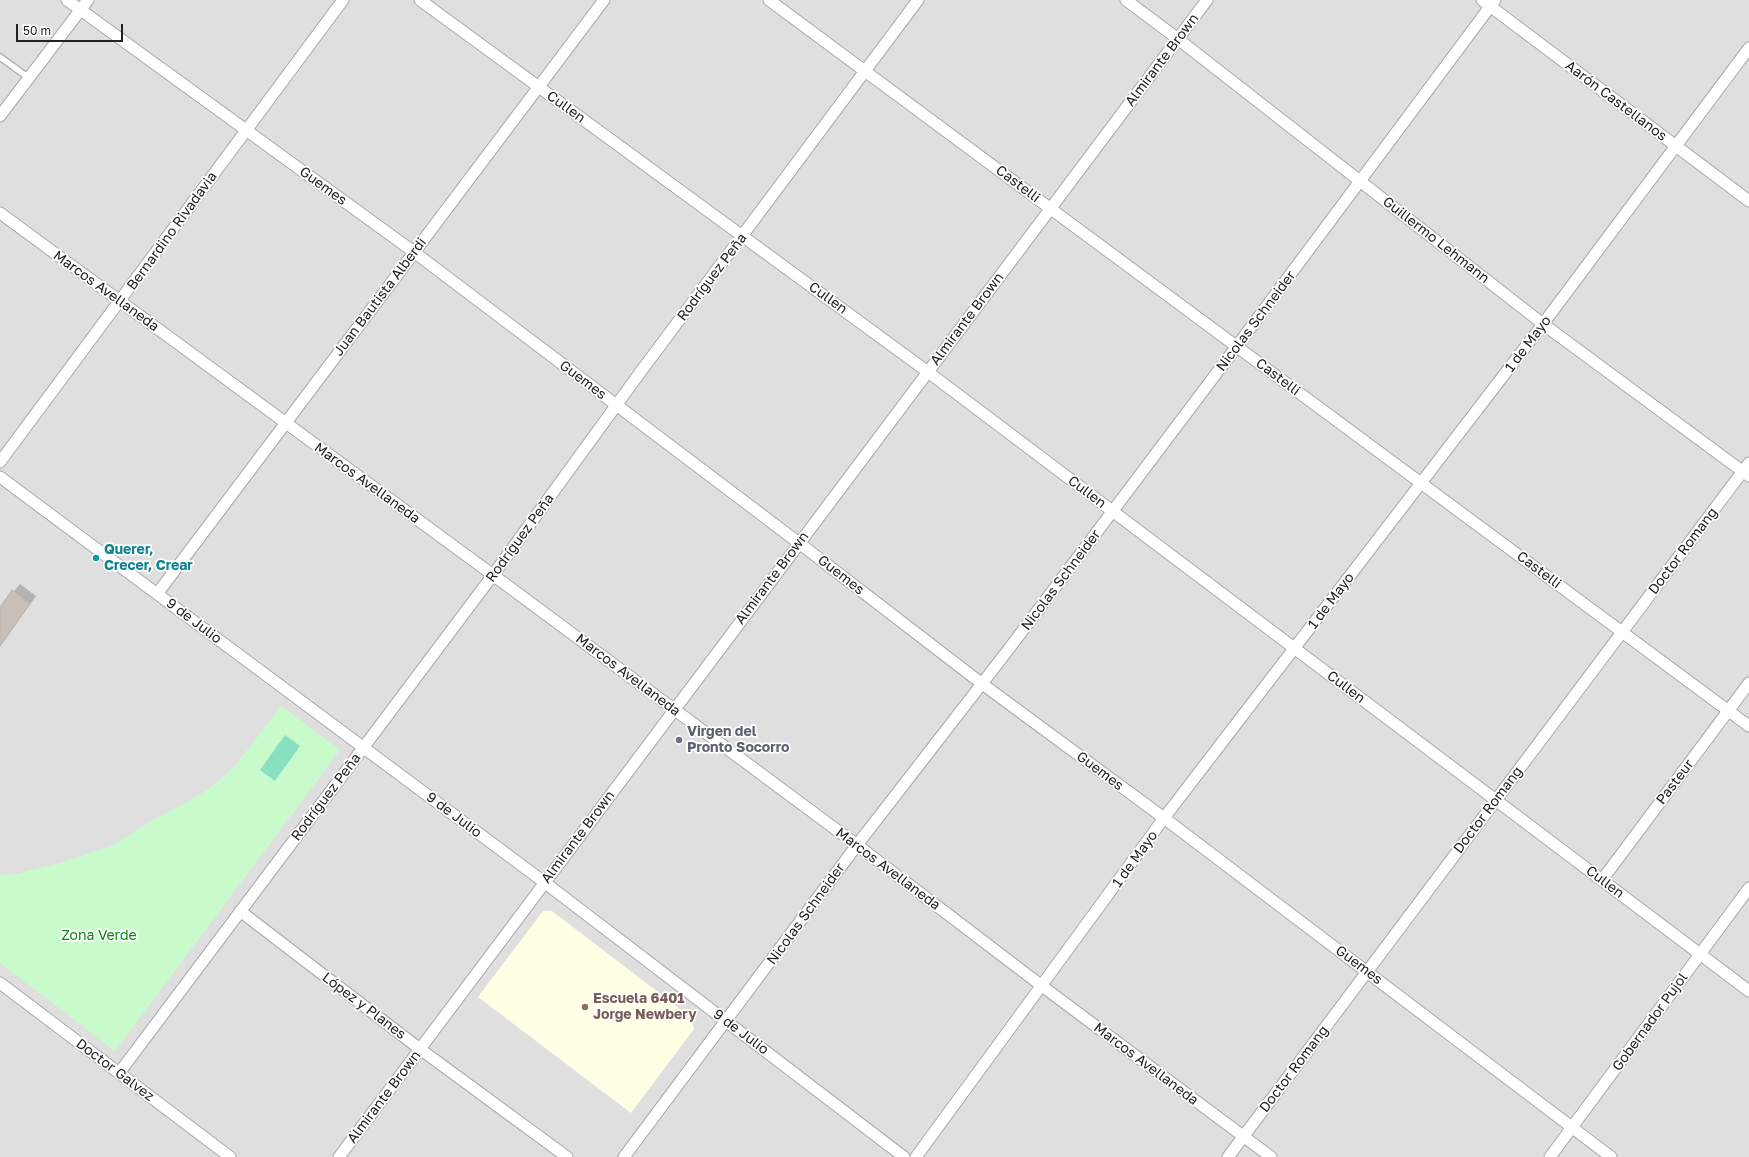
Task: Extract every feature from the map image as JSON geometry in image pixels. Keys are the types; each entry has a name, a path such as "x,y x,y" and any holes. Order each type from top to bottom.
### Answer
{"street":[{"name":"Guemes","path":"66,0 414,252 1611,1157"},
{"path":"0,116 88,0"},
{"name":"Bernardino Rivadavia","path":"0,462 343,0"},
{"name":"Cullen","path":"420,0 928,372 1749,991"},
{"name":"Juan Bautista Alberdi","path":"157,594 604,0"},
{"name":"Castelli","path":"769,0 1749,726"},
{"name":"Rodríguez Peña","path":"119,1073 493,575 742,236 918,0"},
{"name":"Guillermo Lehmann","path":"1126,0 1543,324 1747,470"},
{"name":"Almirante Brown","path":"339,1157 1207,0"},
{"name":"Aarón Castellanos","path":"1489,2 1749,201"},
{"name":"Nicolas Schneider","path":"624,1157 857,845 981,682 1008,650 1361,182 1489,2"},
{"name":"1 de Mayo","path":"916,1157 1164,818 1543,324 1749,48"},
{"name":"Marcos Avellaneda","path":"0,213 674,709 1271,1157"},
{"name":"Doctor Romang","path":"1228,1157 1622,632 1747,470"},
{"name":"9 de Julio","path":"0,477 544,882 904,1157"},
{"name":"Pasteur","path":"1602,880 1749,683"},
{"name":"Gobernador Pujol","path":"1550,1157 1749,888"},
{"name":"López y Planes","path":"240,912 420,1049 567,1157"},
{"name":"Doctor Galvez","path":"0,983 230,1157"}],"lane":[{"path":"0,57 29,78"}],"shaded area":[{"path":"0,0 1749,0 1749,1157 0,1157"},
{"name":"Escuela 6401 Jorge Newbery","path":"543,911 552,911 692,1018 694,1029 631,1113 478,997"}],"green space":[{"name":"Zona Verde","path":"281,706 340,750 115,1051 0,963 0,875 17,874 70,860 115,844 154,819 189,801 210,788 234,767"},
{"path":"285,735 300,746 275,781 260,770"}],"building":[{"path":"12,590 30,604 0,645 0,607"}],"place":[{"name":"Querer, Crecer, Crear","path":"96,558"},
{"name":"Virgen del Pronto Socorro","path":"679,740"},
{"name":"Escuela 6401 Jorge Newbery","path":"585,1007"}]}
